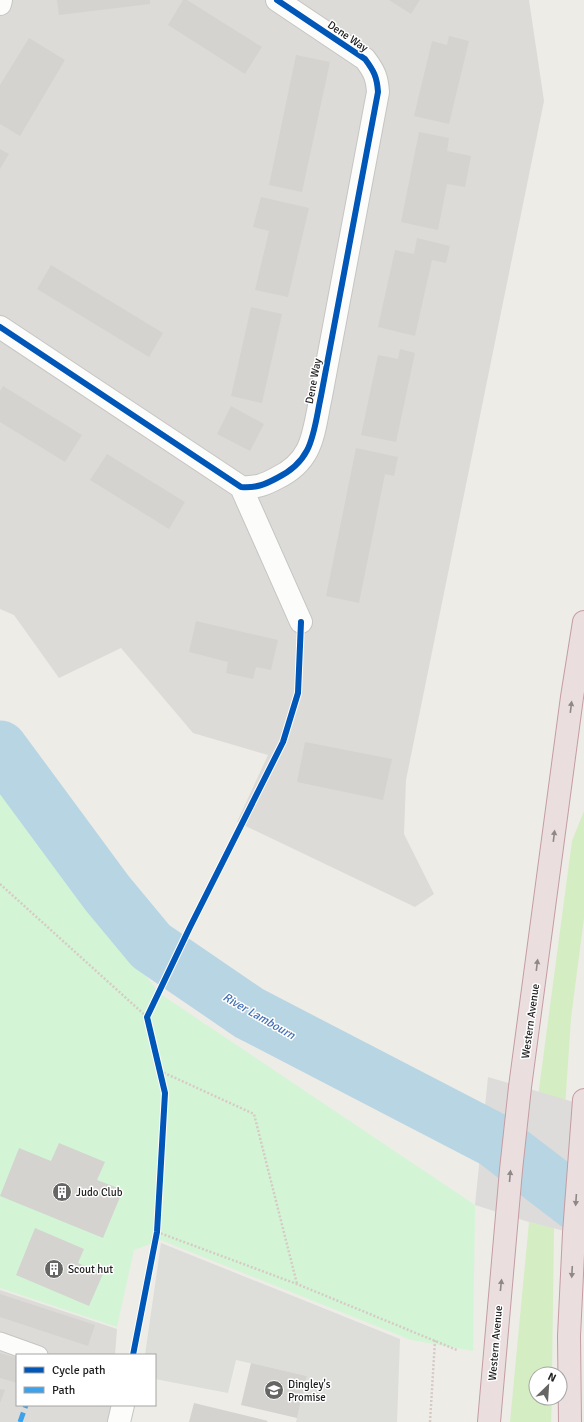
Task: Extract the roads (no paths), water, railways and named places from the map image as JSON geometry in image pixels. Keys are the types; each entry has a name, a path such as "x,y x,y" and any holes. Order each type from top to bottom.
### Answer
{"highway":[{"name":"Western Avenue","path":"489,1422 520,1087 572,697 584,622"},
{"path":"570,1422 569,1336 574,1233 584,1100"}],"street":[{"path":"0,4 1,0"},
{"name":"Dene Way","path":"241,487 253,488 288,473 302,460 311,443 378,92 377,77 365,59 277,0"},
{"path":"0,327 241,487 301,622"},
{"path":"119,1422 123,1406"}],"lane":[{"path":"0,1341 36,1354"}],"waterway":[{"name":"River Lambourn","path":"0,748 107,893 151,946 249,1013 494,1140 584,1209"}],"place":[{"name":"Judo Club","path":"62,1192"},
{"name":"Scout hut","path":"54,1269"},
{"name":"Dingley's Promise","path":"274,1390"}]}
